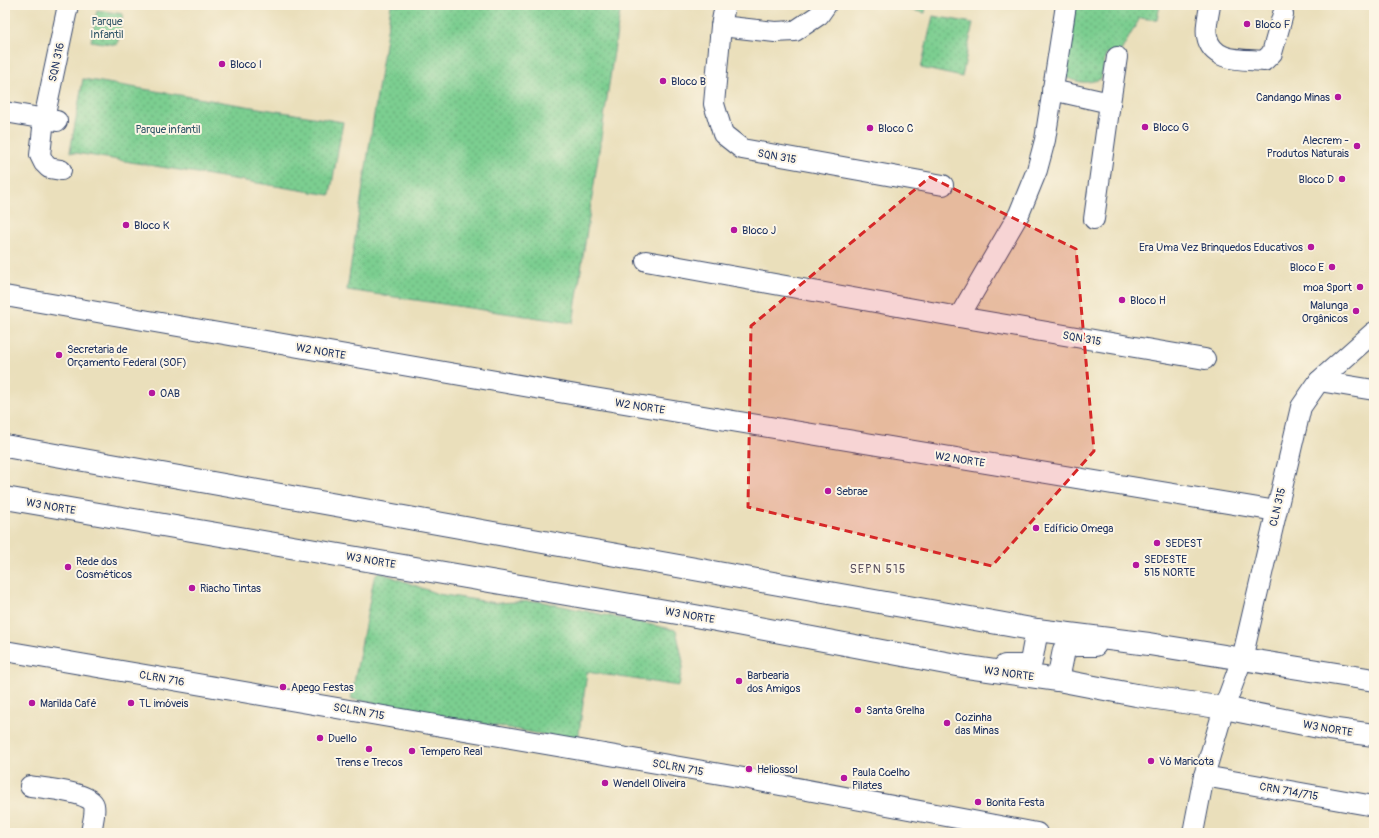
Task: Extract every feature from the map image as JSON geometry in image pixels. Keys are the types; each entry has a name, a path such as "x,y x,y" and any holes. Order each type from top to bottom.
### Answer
{"main road":[{"path":"5,446 1037,630 1149,644 1374,680"},
{"name":"W3 NORTE","path":"5,498 695,616 967,667 1058,680 1136,695 1224,708 1329,729 1374,735"},
{"path":"967,667 1025,666 1031,662 1037,630"},
{"path":"1058,680 1064,650 1073,645 1149,644"}],"street":[{"name":"SQN 316","path":"61,170 50,168 44,163 40,155 50,120 68,5"},
{"name":"SQN 315","path":"725,5 721,26 714,104 722,134 742,149 943,185"},
{"path":"721,26 775,32 795,31 819,15 826,5"},
{"path":"959,317 1019,214 1037,170 1045,140 1066,5"},
{"path":"1210,5 1207,36 1212,50 1225,58 1264,61 1272,53 1283,14"},
{"path":"1094,219 1117,57"},
{"path":"1052,90 1110,103"},
{"path":"5,112 50,120"},
{"name":"SQN 315","path":"646,261 1205,359"},
{"name":"W2 NORTE","path":"5,296 588,397 1276,511"},
{"name":"CLN 315","path":"1224,708 1242,659 1276,511 1302,407 1319,381 1374,332"},
{"path":"1319,381 1374,390"},
{"name":"CLRN 716","path":"5,651 319,705"},
{"name":"SCLRN 715","path":"319,705 731,776 1037,833"},
{"path":"1193,833 1204,776 1224,708"},
{"name":"CRN 714/715","path":"1204,776 1374,806"},
{"path":"30,786 81,795 89,798 94,803 95,811 91,833"}],"highlighted area":[{"path":"930,177 1076,249 1094,451 992,566 748,507 751,326"}],"green space":[{"path":"391,5 621,5 573,323 347,290"},
{"path":"888,5 926,5 925,13"},
{"path":"1071,5 1160,5 1157,20 1140,18 1121,51 1106,54 1101,79 1086,82 1073,80 1063,76"},
{"name":"Parque Infantil","path":"97,10 123,14 117,45 91,41"},
{"path":"933,16 973,23 962,77 921,68"},
{"name":"Parque infantil","path":"83,79 343,122 330,195 70,152"},
{"path":"379,572 438,594 496,603 538,601 676,630 683,662 679,686 587,672 578,741 351,699 374,578"}],"place":[{"name":"Bloco F","path":"1247,24"},
{"name":"Bloco I","path":"222,64"},
{"name":"Bloco B","path":"663,81"},
{"name":"Candango Minas","path":"1338,97"},
{"name":"Bloco G","path":"1145,127"},
{"name":"Bloco C","path":"870,128"},
{"name":"Alecrem - Produtos Naturais","path":"1357,146"},
{"name":"Bloco D","path":"1342,179"},
{"name":"Bloco K","path":"126,225"},
{"name":"Bloco J","path":"734,230"},
{"name":"Era Uma Vez Brinquedos Educativos","path":"1311,247"},
{"name":"Bloco E","path":"1332,267"},
{"name":"moa Sport","path":"1360,287"},
{"name":"Bloco H","path":"1122,300"},
{"name":"Malunga Orgânicos","path":"1356,311"},
{"name":"Secretaria de Orçamento Federal (SOF)","path":"59,355"},
{"name":"OAB","path":"152,393"},
{"name":"Sebrae","path":"828,491"},
{"name":"Edíficio Omega","path":"1036,528"},
{"name":"SEDEST","path":"1157,543"},
{"name":"SEDESTE 515 NORTE","path":"1136,565"},
{"name":"Rede dos Cosméticos","path":"68,567"},
{"name":"Riacho Tintas","path":"192,588"},
{"name":"Barbearia dos Amigos","path":"739,681"},
{"name":"Apego Festas","path":"283,687"},
{"name":"Marilda Café","path":"32,703"},
{"name":"TL imóveis","path":"131,703"},
{"name":"Santa Grelha","path":"858,710"},
{"name":"Cozinha das Minas","path":"947,723"},
{"name":"Duello","path":"320,738"},
{"name":"Trens e Trecos","path":"369,749"},
{"name":"Tempero Real","path":"412,751"},
{"name":"Vó Maricota","path":"1151,761"},
{"name":"Heliossol","path":"749,769"},
{"name":"Paula Coelho Pilates","path":"844,778"},
{"name":"Wendell Oliveira","path":"605,783"},
{"name":"Bonita Festa","path":"978,802"}],"district":[{"name":"SEPN 515","path":"878,569"}]}
